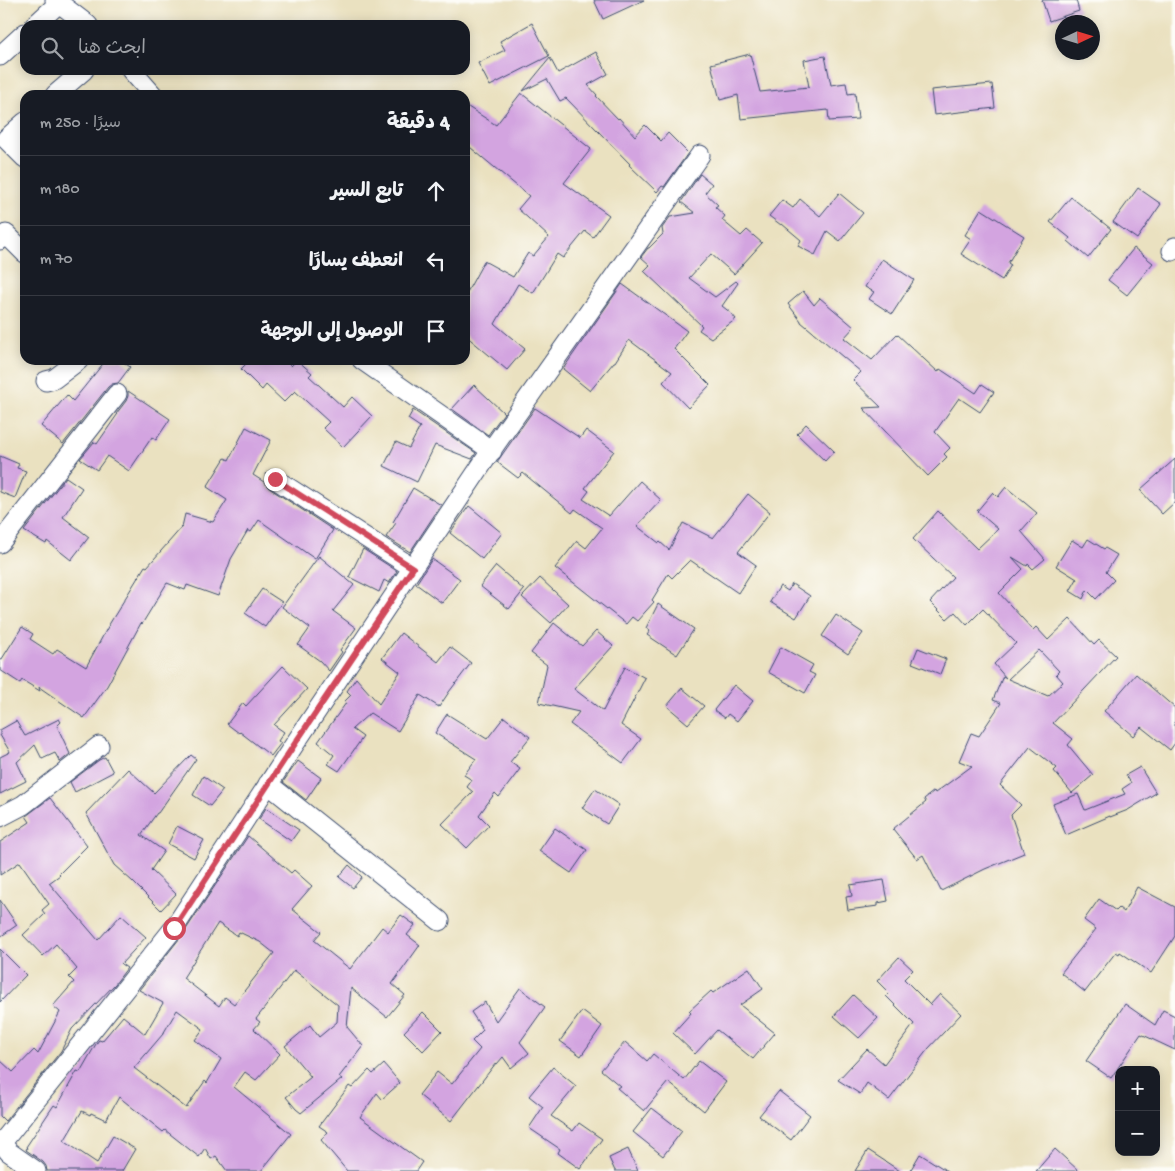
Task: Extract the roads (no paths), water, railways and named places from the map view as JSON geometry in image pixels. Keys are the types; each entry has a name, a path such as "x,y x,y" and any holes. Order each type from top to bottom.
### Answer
{"street":[{"path":"39,20 57,2 81,20"},
{"path":"0,56 20,38"},
{"path":"62,90 79,75"},
{"path":"135,75 149,90"},
{"path":"20,126 2,139 20,154"},
{"path":"36,1171 9,1152 0,1143 174,928 268,784 492,451 700,155"},
{"path":"2,231 20,248"},
{"path":"46,381 54,379 72,365"},
{"path":"369,365 492,451"},
{"path":"0,543 117,394"},
{"path":"275,479 413,568"},
{"path":"0,817 22,805 100,746"},
{"path":"268,784 440,921"}]}
